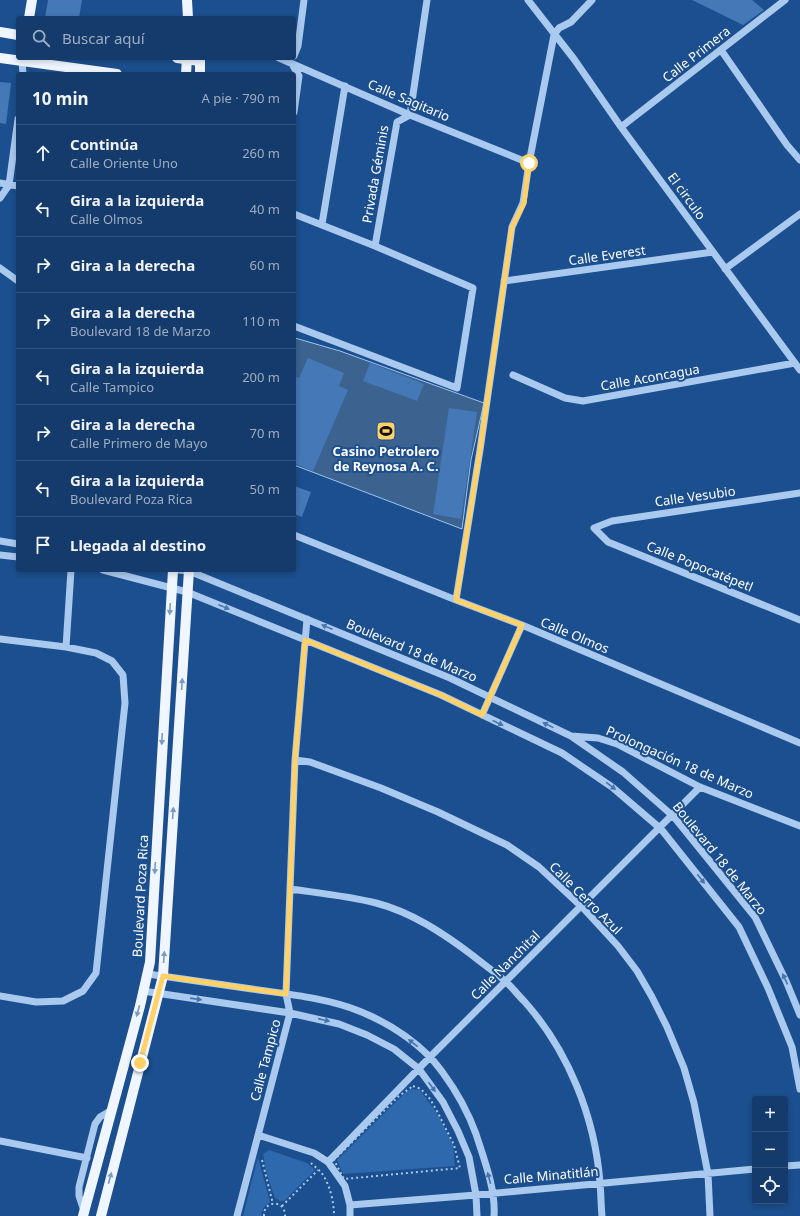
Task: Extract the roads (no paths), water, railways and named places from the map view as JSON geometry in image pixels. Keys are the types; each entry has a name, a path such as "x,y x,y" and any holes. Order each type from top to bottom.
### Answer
{"main road":[{"path":"29,16 32,0"},
{"path":"188,0 188,16"},
{"path":"0,32 16,35"},
{"path":"0,58 16,59"},
{"path":"22,60 103,72"},
{"path":"183,60 186,72"},
{"path":"199,60 200,72"},
{"name":"Boulevard Poza Rica","path":"84,1214 144,991 150,962 172,572"},
{"path":"101,1216 163,976 188,592 185,572"},
{"path":"126,1058 140,1063"}],"street":[{"path":"296,51 304,0"},
{"path":"410,115 427,0"},
{"name":"El circulo","path":"528,0 574,59 621,127 800,370"},
{"path":"456,600 512,227 524,203 529,163 554,35 559,28 571,22 592,0"},
{"name":"Calle Primera","path":"621,127 785,0"},
{"path":"721,50 787,145 800,160"},
{"path":"22,60 23,72"},
{"path":"293,60 299,76 296,98"},
{"name":"Calle Sagitario","path":"295,60 345,86 410,115 529,163"},
{"path":"322,224 345,86"},
{"name":"Privada Géminis","path":"375,246 397,122 410,115"},
{"path":"0,198 9,185 16,134"},
{"path":"0,183 16,186"},
{"path":"725,269 800,214"},
{"path":"296,215 322,224 473,288 457,388 296,327"},
{"name":"Calle Everest","path":"504,281 713,252"},
{"path":"0,268 16,280"},
{"name":"Calle Aconcagua","path":"513,375 565,398 583,401 795,363"},
{"name":"Calle Vesubio","path":"594,528 612,521 800,493"},
{"name":"Calle Popocatépetl","path":"594,528 608,542 800,620"},
{"name":"Calle Olmos","path":"296,536 522,625 800,743"},
{"path":"0,541 16,544"},
{"path":"0,555 16,557"},
{"path":"66,648 71,572"},
{"path":"111,572 188,592 441,695 562,753 612,787 660,828 739,927 768,988 792,1047 800,1089"},
{"name":"Boulevard 18 de Marzo","path":"190,572 450,678 571,736 623,772 672,815 755,917 786,981 800,1015"},
{"name":"Calle Tampico","path":"237,1216 290,1013 286,994 295,760 307,619"},
{"path":"482,715 522,625"},
{"path":"0,639 96,653 112,660 123,675 125,703 96,973 83,991 63,1001 36,1002 0,996"},
{"name":"Prolongación 18 de Marzo","path":"571,736 598,738 617,744 700,787 800,826"},
{"name":"Calle Cerro Azul","path":"295,760 310,762 381,788 438,812 507,845 539,867 581,906 618,946 637,971 652,997 667,1027 684,1068 692,1096 708,1174 710,1216"},
{"name":"Calle Nanchital","path":"332,1162 430,1057 700,787"},
{"path":"290,889 377,903 405,913 457,944 506,982 536,1014 554,1039 571,1072 583,1102 591,1130 597,1158 602,1216"},
{"path":"148,974 286,994 333,1003 358,1011 403,1035 430,1057 454,1088 464,1106 483,1155 493,1193 494,1216"},
{"path":"144,991 290,1013 339,1024 367,1035 394,1049 419,1069 443,1102 458,1131 468,1157 476,1195 477,1216"},
{"path":"84,1214 79,1187 95,1124 100,1117 112,1110"},
{"path":"258,1135 314,1153 332,1162 345,1186 350,1205 350,1216"},
{"path":"0,1141 87,1158"},
{"path":"788,1166 800,1164"},
{"name":"Calle Minatitlán","path":"350,1205 752,1169"}],"place":[{"name":"Casino Petrolero de Reynosa A. C.","path":"386,431"}]}
